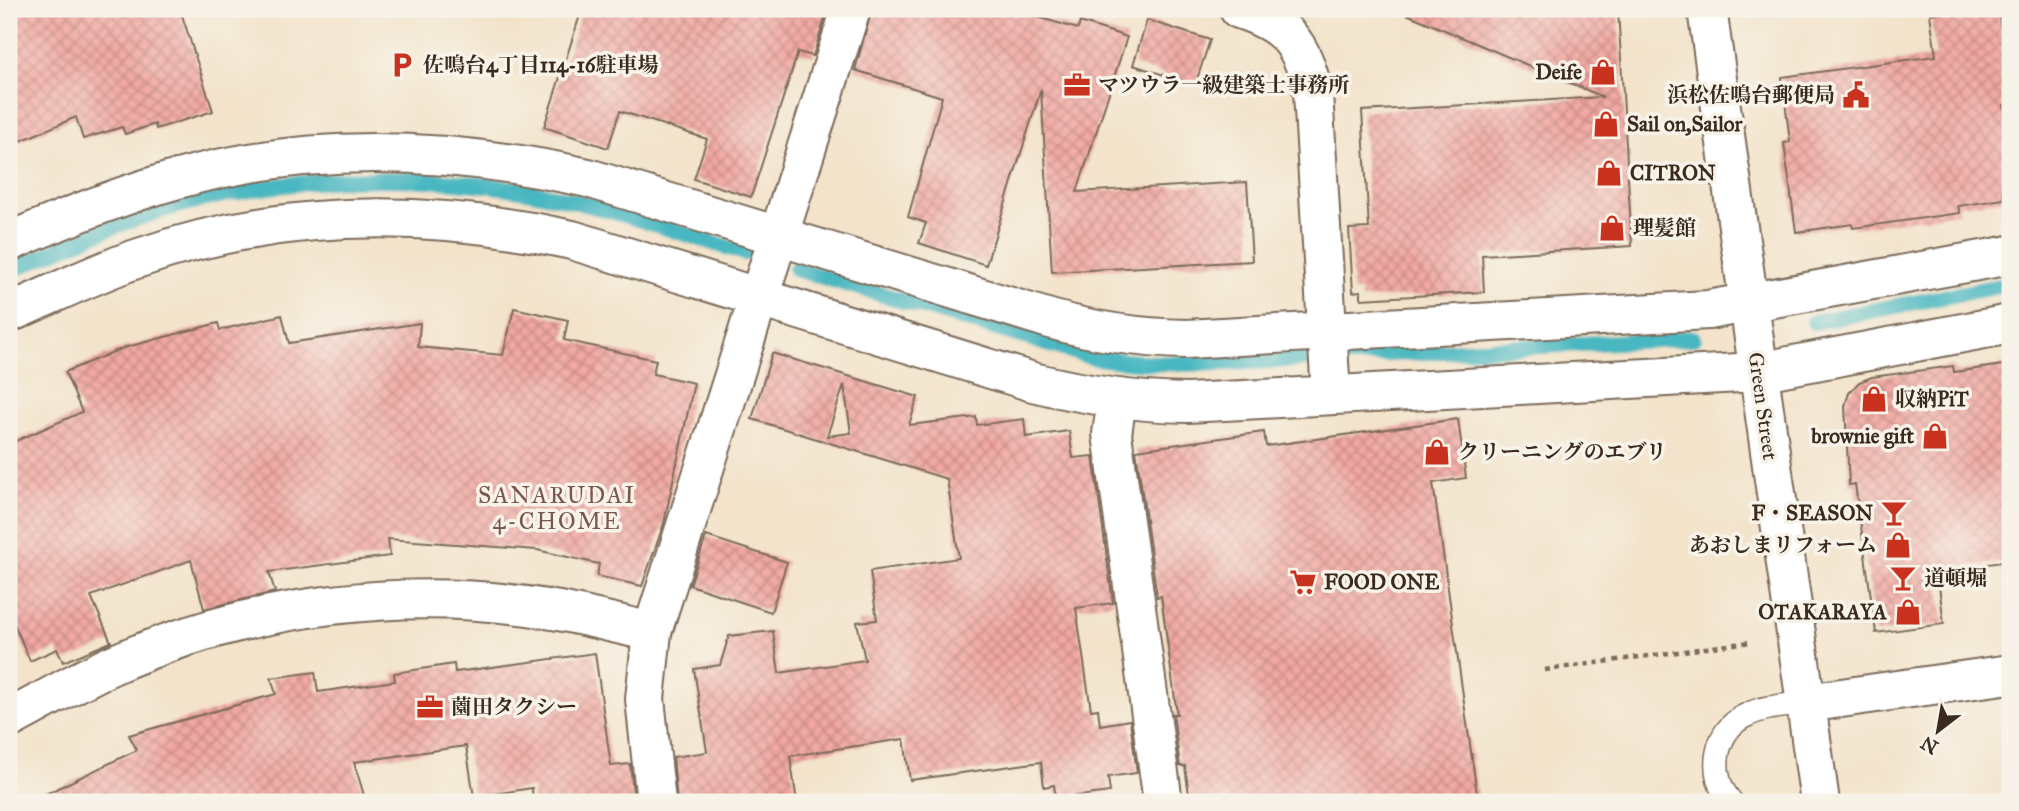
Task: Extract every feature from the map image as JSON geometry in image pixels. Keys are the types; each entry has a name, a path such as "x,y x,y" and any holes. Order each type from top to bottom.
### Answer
{"street":[{"path":"656,802 645,699 652,632 851,9"},
{"path":"1239,9 1282,28 1305,56 1313,92 1331,396"},
{"name":"Green Street","path":"1707,9 1820,802"},
{"path":"9,242 115,198 180,178 247,164 315,155 384,152 453,154 521,163 588,178 1095,332 1140,338 1186,339 1708,310 1749,305 2010,255"},
{"path":"9,313 136,259 197,241 309,221 384,217 448,219 572,240 1033,382 1117,400 1187,403 1758,372 2010,324"},
{"path":"1117,400 1112,435 1163,802"},
{"path":"9,719 111,665 165,644 275,614 331,605 411,600 502,603 558,611 652,632"},
{"path":"1806,703 2010,674"}],"lane":[{"path":"1731,802 1719,782 1716,762 1720,743 1730,727 1745,715 1764,709 1806,703"}],"path":[{"path":"1545,670 1755,641"},
{"path":"1472,795 1473,802"}],"building":[{"path":"9,9 180,9 213,111 156,129 155,124 125,134 122,127 83,139 76,117 9,146"},
{"path":"582,9 828,9 813,56 798,52 751,197 694,179 707,139 620,111 608,148 544,127"},
{"path":"872,9 1011,9 1078,29 1080,22 1127,37 1077,192 1247,182 1252,261 1052,272 1041,89 986,265 919,243 926,223 908,217 942,97 855,70"},
{"path":"1395,9 1618,9 1632,246 1482,255 1484,292 1361,299 1361,291 1353,292 1349,229 1369,228 1362,111 1603,97"},
{"path":"1963,9 1998,9 2010,94 2010,104 2004,105 2010,149 2010,183 2002,184 2004,199 1958,206 1960,213 1853,228 1852,224 1796,232 1784,143 1790,142 1782,77 1936,56 1930,14"},
{"path":"1147,20 1210,40 1195,85 1133,65"},
{"path":"514,308 568,320 564,340 656,360 653,374 694,383 664,523 642,586 597,576 599,564 537,550 388,539 390,556 269,572 275,592 204,609 191,560 91,596 111,642 63,662 57,649 30,661 9,612 9,444 82,412 65,372 123,348 218,323 220,330 282,315 289,343 420,323 418,347 503,355"},
{"path":"772,353 918,397 909,425 976,417 977,425 1024,419 1026,437 1069,431 1073,458 1093,456 1113,603 1076,608 1091,710 1098,709 1100,725 1130,720 1137,773 1108,777 1110,792 1056,799 1054,785 1044,787 1041,762 910,780 904,739 790,756 797,802 677,802 673,757 707,752 694,669 720,665 729,636 773,631 779,673 865,660 857,622 877,620 870,571 959,558 947,479 752,419","holes":["844,385 851,433 827,436"]},
{"path":"2010,364 2010,561 1937,571 1944,624 1876,633 1855,484 1849,485 1845,406 1849,393 1859,382 1872,377 1953,366 1954,372"},
{"name":"FOOD ONE","path":"1458,419 1466,478 1433,483 1477,794 1466,797 1467,802 1190,802 1185,766 1180,766 1173,714 1177,714 1161,596 1157,597 1136,450 1264,432 1266,446"},
{"path":"706,536 787,562 771,612 690,585"},
{"path":"595,653 611,766 630,764 634,802 533,802 532,788 474,797 466,746 354,762 366,802 29,802 137,750 129,735 276,694 271,678 315,672 318,692 395,681 394,673 454,664 455,672"}],"waterway":[{"path":"9,271 107,229 168,208 266,187 366,179 466,183 544,194 602,208 745,253"},
{"path":"796,269 1091,357 1171,364 1306,359"},
{"path":"1814,322 2010,284"},
{"path":"1351,356 1693,338"}],"place":[{"name":"佐鳴台4丁目114-16駐車場","path":"402,65"},
{"name":"Deife","path":"1603,72"},
{"name":"マツウラ一級建築士事務所","path":"1077,85"},
{"name":"浜松佐鳴台郵便局","path":"1856,95"},
{"name":"Sail on,Sailor","path":"1606,124"},
{"name":"CITRON","path":"1609,173"},
{"name":"理髪館","path":"1612,228"},
{"name":"収納PiT","path":"1874,399"},
{"name":"brownie gift","path":"1935,436"},
{"name":"クリーニングのエブリ","path":"1437,452"},
{"name":"F・SEASON","path":"1894,513"},
{"name":"あおしまリフォーム","path":"1898,545"},
{"name":"道頓堀","path":"1903,578"},
{"name":"FOOD ONE","path":"1303,582"},
{"name":"OTAKARAYA","path":"1908,612"},
{"name":"薗田タクシー","path":"430,707"}],"district":[{"name":"SANARUDAI 4-CHOME","path":"557,508"}]}
